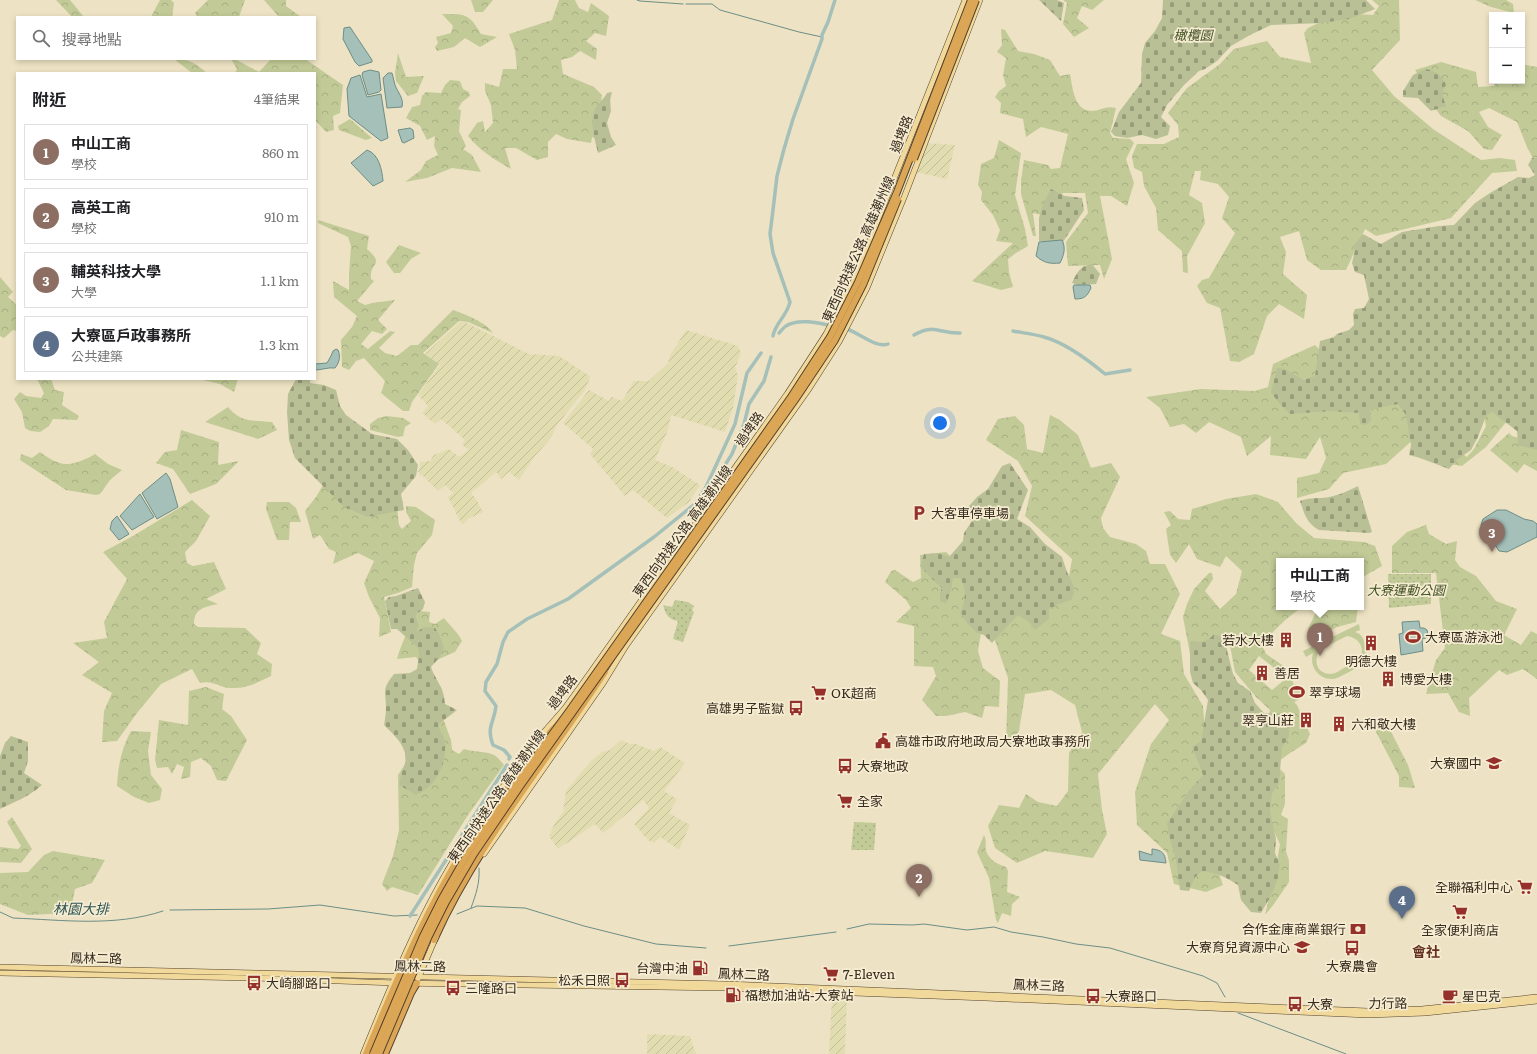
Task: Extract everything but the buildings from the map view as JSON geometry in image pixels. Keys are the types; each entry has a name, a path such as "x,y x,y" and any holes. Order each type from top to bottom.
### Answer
{"highway":[{"name":"東西向快速公路 高雄潮州線","path":"367,1054 423,936 456,872 517,782 791,397 830,337 858,282 897,192 970,0"},
{"name":"東西向快速公路 高雄潮州線","path":"379,1054 428,938 474,854 521,785 796,400 835,340 863,285 976,0"},
{"path":"434,940 448,910 494,832 575,716 623,643"},
{"path":"367,1054 394,983 444,883 465,849 512,780 563,716 569,711"},
{"path":"386,1054 410,993 418,980"}],"main road":[{"name":"過埤路","path":"397,977 414,932 462,847 530,748 565,708 590,673 787,394 829,328 854,280 965,0"},
{"name":"過埤路","path":"418,980 434,940 468,878 604,682 626,646 809,389 844,331 867,288 905,195 980,0"},
{"name":"鳳林二路","path":"0,967 397,977 418,980 839,990"},
{"name":"鳳林二路","path":"0,973 173,976 394,983 418,980"},
{"name":"鳳林三路","path":"839,990 1238,1007"},
{"name":"力行路","path":"1238,1007 1399,1011 1537,997"},
{"name":"力行路","path":"1238,1007 1368,1015 1399,1015 1537,1001"}],"shaded area":[{"path":"926,143 955,145 947,179 915,172"},
{"path":"460,322 467,323 529,354 559,356 590,376 585,390 557,425 551,438 535,456 519,480 509,472 501,479 496,472 471,493 483,512 468,519 464,524 461,523 448,497 453,493 445,485 438,491 422,475 420,476 418,471 420,462 430,461 434,455 449,449 459,457 469,450 462,445 465,440 441,419 435,424 422,413 428,406 418,395 440,365 425,354"},
{"path":"686,330 738,346 741,353 735,368 738,375 733,408 725,432 671,415 668,430 655,460 672,467 700,485 689,502 667,518 633,490 625,496 590,454 593,449 563,423 589,390 609,401 612,397 622,401 634,381 649,381 668,363 671,354"},
{"path":"621,740 654,751 660,747 685,763 664,791 677,799 669,813 690,825 679,850 660,837 654,843 648,840 634,824 649,808 643,800 605,832 603,833 595,824 558,849 549,836 555,823 563,812 566,791 591,761 602,752 610,750"},
{"path":"832,997 847,997 845,1054 829,1054"},
{"path":"647,1034 690,1036 696,1054 647,1054"}],"green space":[{"path":"56,0 70,0 83,16 71,16"},
{"path":"160,0 171,0 174,3 172,16 152,16"},
{"path":"208,0 245,0 239,16 196,16 195,13"},
{"path":"264,0 286,0 286,6 300,16 278,16"},
{"path":"471,0 493,0 483,12 475,12"},
{"path":"559,0 575,0 579,8 588,12 591,3 609,16 606,36 595,33 586,41 597,49 596,60 580,51 572,57 561,60 563,74 594,87 602,95 599,116 601,141 592,137 591,143 567,139 556,134 548,142 548,157 537,160 516,148 505,148 511,169 477,146 468,136 477,123 483,121 485,132 493,123 491,105 485,91 485,83 499,87 503,69 517,69 515,50 509,34 552,20"},
{"path":"1039,0 1057,0 1064,3 1061,21"},
{"path":"1063,0 1104,0 1092,10 1082,6 1077,18 1089,28 1074,37 1063,24 1067,3"},
{"name":"橄欖園","path":"1163,0 1366,0 1375,9 1349,19 1322,23 1271,25 1250,35 1231,46 1217,61 1199,71 1184,85 1167,105 1161,117 1170,126 1168,135 1156,139 1142,135 1127,138 1115,136 1111,132 1119,112 1141,83 1142,54 1145,43 1155,31 1162,18"},
{"path":"1372,0 1399,0 1400,40 1372,70 1394,96 1433,129 1481,160 1500,158 1515,160 1517,171 1492,173 1451,218 1376,236 1365,229 1346,270 1321,270 1307,260 1299,231 1280,237 1286,252 1283,274 1307,295 1304,319 1279,304 1267,316 1254,354 1239,362 1230,361 1220,308 1207,303 1197,286 1202,280 1209,278 1235,233 1222,218 1229,197 1218,184 1200,180 1201,171 1195,171 1189,195 1202,203 1205,223 1187,256 1188,273 1183,272 1182,251 1158,230 1156,208 1144,186 1142,172 1134,168 1132,156 1137,144 1164,144 1179,137 1178,125 1168,113 1187,88 1220,64 1234,49 1267,41 1280,57 1311,63 1304,33 1308,28 1339,13 1373,15 1379,6"},
{"path":"1475,0 1506,0 1513,4 1514,12 1510,12 1491,7"},
{"path":"442,14 466,16 473,22 481,34 497,37 480,47 465,38 454,47 437,51 435,47 438,43 436,37 451,33 453,26"},
{"path":"1001,29 1005,30 1018,51 1034,54 1050,60 1060,76 1070,74 1076,100 1084,109 1090,111 1108,107 1116,108 1110,133 1113,138 1130,139 1134,143 1126,159 1134,183 1127,206 1111,196 1100,196 1112,259 1104,279 1100,265 1068,266 1066,242 1088,213 1085,193 1063,193 1050,217 1033,213 1036,236 1033,236 1021,194 1021,180 1024,160 1048,165 1051,169 1060,168 1068,134 1041,127 1026,137 1023,119 1000,113 1001,103 995,97 999,91 1006,86 1003,75 1006,58 997,52 1002,45"},
{"path":"398,53 406,77 424,76 417,93 408,96 396,81 395,73"},
{"path":"175,60 192,62 206,72 191,72"},
{"path":"232,60 237,60 259,72 236,72 237,69"},
{"path":"270,60 306,60 343,85 340,113 333,116 334,130 326,132 316,121 316,72 259,72"},
{"path":"1441,62 1476,72 1478,87 1494,86 1494,84 1525,84 1525,65 1537,67 1537,166 1527,147 1517,122 1489,108 1479,112 1488,127 1502,135 1492,150 1484,149 1468,131 1441,116 1428,99 1424,84 1415,70"},
{"path":"1425,69 1438,74 1445,81 1446,85 1443,90 1443,95 1446,106 1431,111 1418,98 1403,97 1403,91 1413,75"},
{"path":"450,80 460,81 463,89 469,92 470,96 462,102 458,109 461,110 459,131 466,146 463,149 472,155 481,172 452,168 427,178 405,182 421,170 426,161 438,155 434,146 435,136 427,140 420,126 406,118 412,107 420,105 422,96 426,92 441,93 445,85"},
{"path":"612,92 610,100 611,111 607,123 611,137 616,145 598,153 593,131 593,114 596,107 607,93"},
{"path":"350,119 372,138 366,140 339,130 338,126"},
{"path":"999,140 1021,153 1015,195 1025,229 1028,246 1008,259 1009,272 1013,287 1001,290 972,281 1013,243 996,241 1000,230 993,215 981,200 982,192 978,185 981,164 994,158"},
{"path":"1532,158 1537,158 1537,450 1518,445 1517,431 1492,412 1486,416 1471,450 1457,460 1449,469 1409,455 1411,445 1406,415 1398,404 1370,410 1371,421 1366,425 1360,424 1359,413 1330,411 1290,414 1278,402 1271,392 1277,368 1285,369 1304,380 1315,376 1320,341 1334,337 1337,334 1349,330 1354,325 1353,314 1355,309 1364,308 1369,299 1364,275 1355,272 1352,263 1355,250 1352,247 1363,234 1381,244 1402,232 1454,225 1475,203 1490,193 1518,177 1529,178 1535,175 1528,165"},
{"path":"1051,189 1065,196 1082,198 1084,210 1063,242 1039,241 1039,218 1043,204"},
{"path":"318,220 369,236 367,249 373,254 376,261 371,273 371,279 374,281 357,301 365,305 395,300 378,320 387,329 382,334 372,331 361,344 368,349 390,331 395,332 379,348 385,353 397,356 411,345 418,345 453,310 481,322 493,333 468,322 459,321 423,353 439,364 412,402 409,411 403,411 381,393 385,381 364,358 356,361 349,370 342,367 341,340 352,327 357,316 334,297 333,281 349,290 351,246 348,237 318,223"},
{"path":"399,245 421,253 411,259 400,273 394,273 386,262"},
{"path":"1092,264 1100,274 1096,284 1078,285 1072,283 1079,270"},
{"path":"0,277 13,292 8,297 16,304 16,331 13,330 4,338 0,336"},
{"path":"1315,345 1327,357 1321,381 1276,385 1432,375 1425,429 1386,464 1343,473 1329,489 1297,498 1297,478 1319,473 1326,458 1320,437 1306,459 1270,455 1271,436 1247,456 1241,437 1209,422 1196,433 1184,424 1170,427 1160,408 1146,397 1201,389 1255,391 1268,387 1273,364"},
{"path":"38,380 51,380 55,390 64,392 62,405 79,416 77,420 53,419 49,426 40,432 30,431 25,428 22,412 14,399 20,392 26,396 41,398 44,393"},
{"path":"203,380 238,380 234,392 220,384"},
{"path":"295,380 310,380 310,383 324,385 336,390 340,406 346,415 372,434 397,439 408,450 418,465 416,476 401,494 404,510 367,517 343,506 295,458 289,440 287,412 288,394"},
{"path":"1491,404 1511,416 1486,447 1462,466 1450,464 1461,453 1467,457 1474,449 1486,426 1483,411"},
{"path":"228,407 238,416 248,420 272,422 277,430 258,439 205,422"},
{"path":"1050,415 1060,420 1078,435 1091,468 1111,463 1120,477 1101,518 1103,528 1110,537 1136,544 1146,551 1150,564 1165,564 1180,594 1161,634 1180,641 1184,674 1203,706 1208,768 1212,853 1223,885 1206,892 1174,884 1167,853 1137,825 1135,792 1151,744 1169,720 1155,704 1098,774 1102,810 1107,834 1093,858 1045,851 1017,863 995,848 988,826 999,805 1019,808 1026,794 1038,802 1057,806 1068,791 1069,753 1082,732 1075,705 1051,690 1025,694 1019,731 1011,746 1006,743 1008,678 990,626 1066,593 1072,559 1025,516 1032,486 1018,461 986,440 998,419 1015,416 1024,425 1027,449 1043,453"},
{"path":"387,416 403,418 411,423 405,427 403,436 398,437 370,430 370,424 378,418"},
{"path":"181,430 219,442 218,465 239,461 216,484 190,494 173,469 156,463 165,452 177,450"},
{"path":"1509,433 1512,436 1537,443 1537,471 1524,464 1517,473 1490,450"},
{"path":"40,452 56,462 63,464 77,462 95,454 108,464 122,470 110,480 100,494 96,495 66,490 20,460 21,454 32,458"},
{"path":"1010,463 1028,490 1017,519 1030,527 1045,544 1062,557 1073,584 1074,594 1071,600 1049,609 1049,619 1035,630 1029,622 1018,615 992,643 984,635 977,633 960,613 964,604 965,591 960,578 953,578 952,587 946,604 940,601 940,593 942,588 920,566 924,554 940,553 949,557 963,541 964,533 972,521 966,517 969,506 977,497 988,489 1002,466"},
{"path":"330,473 395,488 399,525 402,529 411,521 406,512 406,506 416,507 435,520 432,535 417,553 414,565 412,587 384,597 391,632 379,637 380,618 369,597 364,583 374,561 358,553 333,564 336,552 329,549 320,535 313,539 305,511 316,497"},
{"path":"1358,486 1372,532 1319,530 1312,525 1305,514 1300,501 1331,497"},
{"path":"1256,494 1278,502 1296,523 1314,538 1364,542 1375,546 1382,566 1364,576 1364,558 1276,558 1276,610 1298,610 1280,624 1262,645 1266,654 1288,669 1283,675 1259,656 1249,670 1272,690 1289,676 1294,684 1287,695 1297,705 1310,734 1306,743 1275,764 1285,774 1285,804 1281,815 1288,819 1286,851 1289,861 1289,882 1265,915 1280,844 1266,815 1262,751 1270,710 1256,697 1235,672 1229,640 1213,650 1193,670 1183,617 1194,589 1209,573 1212,573 1213,579 1205,591 1220,609 1236,594 1242,571 1226,556 1220,567 1197,559 1189,544 1176,563 1170,555 1166,529 1171,525 1164,512 1170,511 1178,519 1190,520 1192,509 1226,499"},
{"path":"192,500 210,516 196,541 185,552 187,563 193,566 214,562 226,589 206,599 218,604 205,607 198,611 194,619 194,624 198,627 245,628 261,643 257,654 272,664 271,676 247,686 227,688 213,683 200,683 192,669 161,684 137,713 117,741 102,742 104,711 112,693 82,675 99,662 73,643 107,638 104,622 127,579 103,552 133,536"},
{"path":"267,502 289,502 296,508 301,522 290,522 289,540 277,540 266,509"},
{"path":"1426,525 1429,534 1446,544 1457,541 1455,560 1460,567 1476,576 1496,601 1517,609 1504,635 1521,645 1531,631 1537,634 1537,679 1523,669 1507,675 1499,670 1469,698 1470,716 1459,712 1448,693 1426,694 1436,660 1445,648 1436,573 1392,573 1392,546 1407,532"},
{"path":"946,552 958,563 982,627 978,651 983,668 1000,681 999,707 985,706 982,718 965,712 946,716 936,716 922,700 936,676 933,667 914,666 914,626 896,622 911,608 906,600 885,582 891,571 895,570 913,582 921,578 920,555"},
{"name":"大寮運動公園","path":"1388,574 1431,574 1431,604 1389,608"},
{"path":"418,588 425,602 423,609 415,615 418,623 417,632 424,627 435,628 439,634 444,647 440,657 431,667 443,693 445,704 457,710 439,724 445,743 443,764 440,771 433,783 428,788 416,795 399,785 405,763 405,752 400,742 384,725 386,710 385,691 387,684 394,674 410,673 417,669 419,656 418,648 397,629 391,629 385,601 389,597"},
{"path":"675,600 688,602 694,606 692,610 694,612 683,642 673,639 678,621 668,616 663,605 672,607"},
{"path":"399,609 430,612 429,622 435,624 444,618 462,641 455,652 423,666 416,657 397,659 406,634"},
{"path":"1317,610 1358,610 1356,622 1337,627 1317,638 1308,629"},
{"path":"1359,624 1360,630 1355,632 1361,635 1363,639 1366,656 1361,665 1339,677 1332,679 1323,677 1316,671 1312,663 1313,653 1306,657 1303,651","holes":["1347,636 1353,638 1360,644 1362,649 1360,657 1354,663 1335,673 1325,673 1319,669 1317,666 1317,654 1319,650"]},
{"path":"1214,634 1224,638 1233,674 1238,683 1250,691 1255,703 1264,713 1279,713 1289,720 1289,737 1282,747 1279,783 1272,794 1270,811 1276,839 1275,853 1280,865 1277,881 1271,896 1261,913 1251,912 1241,900 1238,885 1217,874 1202,871 1195,877 1189,891 1180,890 1176,860 1169,836 1167,823 1189,791 1203,775 1192,747 1201,741 1208,700 1201,690 1193,683 1190,672 1190,641 1200,642 1209,639"},
{"path":"1296,684 1304,696 1290,705 1282,693 1289,689 1291,692 1289,688"},
{"path":"206,687 224,694 222,709 231,716 247,740 226,781 217,780 211,766 201,758 191,762 190,777 181,779 184,767 177,764 172,774 168,767 157,768 155,760 159,720 188,725 189,691"},
{"path":"436,718 444,721 451,740 452,750 459,754 464,749 491,754 497,757 504,765 468,815 418,895 392,887 387,891 382,884 393,856 399,830 398,775"},
{"path":"1386,722 1408,765 1415,788 1399,787 1399,776 1372,724"},
{"path":"131,731 151,732 148,751 151,775 162,789 160,800 149,803 134,797 117,786 121,758"},
{"path":"11,736 28,742 28,761 24,773 42,785 26,796 0,809 0,756 5,743"},
{"path":"12,817 32,849 21,863 0,862 0,847 18,849 21,846 7,822"},
{"path":"854,822 876,823 874,850 851,850"},
{"path":"984,835 986,851 990,857 994,862 1006,867 1008,871 1007,892 1020,897 1012,904 1011,916 1002,913 998,923 996,920 989,878 977,852"},
{"path":"53,851 105,860 92,883 75,889 70,913 28,915 0,904 0,873 28,872 44,855"}],"water":[{"path":"350,27 372,62 359,66 355,62 343,39 344,28"},
{"path":"370,70 379,72 381,90 368,95 362,75 363,72"},
{"path":"388,73 392,73 395,85 401,98 402,107 387,108 383,78"},
{"path":"360,75 367,97 381,94 388,138 381,141 349,116 347,89 351,78"},
{"path":"410,128 413,130 414,138 404,143 402,142 398,130"},
{"path":"367,150 377,159 382,172 383,181 373,186 351,163"},
{"path":"1062,240 1064,252 1060,263 1047,262 1036,256 1039,242"},
{"path":"1074,285 1090,285 1091,288 1085,296 1075,299"},
{"path":"336,349 339,353 338,362 335,368 316,370 316,364 327,363 333,351"},
{"path":"166,473 170,479 178,507 157,519 142,493"},
{"path":"140,494 154,517 132,530 120,516"},
{"path":"1497,510 1506,510 1524,519 1533,521 1537,524 1537,537 1507,552 1499,551 1494,543 1493,535 1484,530 1481,525 1483,519"},
{"path":"117,516 129,534 119,540 110,529 112,521"},
{"name":"大寮區游泳池","path":"1419,621 1420,628 1427,630 1428,635 1426,638 1422,639 1423,651 1401,655 1399,634 1403,633 1402,622"},
{"path":"1152,849 1158,850 1162,853 1165,857 1166,863 1140,860 1139,851 1152,855"}],"waterway":[{"path":"637,0 683,4"},
{"path":"773,336 774,331 790,302 773,253 770,234 777,176 793,119 835,0"},
{"path":"686,4 712,4 720,10 822,37"},
{"path":"779,333 786,326 796,322 809,322 832,326"},
{"path":"844,328 872,342 883,345 888,344"},
{"path":"914,335 932,329 960,333"},
{"path":"1013,331 1040,336 1060,343 1084,357 1105,374 1130,370"},
{"path":"509,759 510,757 504,750 493,745 490,729 496,706 485,691 486,682 497,664 503,642 508,632 527,619 568,599 654,537 696,503 706,487 735,424 747,373 761,353"},
{"path":"706,487 714,482 732,454 744,424 749,404 764,381 771,357"},
{"path":"410,916 507,765"},
{"path":"471,908 478,884 479,868"},
{"path":"170,910 268,909 320,905 394,916 417,915"},
{"path":"457,914 477,906 525,908 584,926 656,944 706,948"},
{"name":"林園大排","path":"0,912 13,918 108,921 145,916 163,911"},
{"path":"847,929 869,924 924,924 967,930 994,927 1011,932 1076,944 1110,948 1203,976 1217,983 1225,997"},
{"path":"729,946 836,932"},
{"path":"1238,1013 1346,1054"}],"place":[{"name":"大客車停車場","path":"919,513"},
{"name":"輔英科技大學","path":"1492,552"},
{"name":"大寮區游泳池","path":"1413,637"},
{"name":"若水大樓","path":"1286,640"},
{"name":"明德大樓","path":"1371,643"},
{"name":"中山工商","path":"1320,656"},
{"name":"善居","path":"1262,673"},
{"name":"博愛大樓","path":"1388,679"},
{"name":"翠亨球場","path":"1297,692"},
{"name":"OK超商","path":"819,693"},
{"name":"高雄男子監獄","path":"796,708"},
{"name":"翠亨山莊","path":"1306,720"},
{"name":"六和敬大樓","path":"1339,724"},
{"name":"高雄市政府地政局大寮地政事務所","path":"883,741"},
{"name":"大寮國中","path":"1494,763"},
{"name":"大寮地政","path":"845,766"},
{"name":"全家","path":"845,801"},
{"name":"全聯福利中心","path":"1525,887"},
{"name":"高英工商","path":"919,897"},
{"name":"全家便利商店","path":"1460,912"},
{"name":"大寮區戶政事務所","path":"1402,919"},
{"name":"合作金庫商業銀行","path":"1358,929"},
{"name":"大寮育兒資源中心","path":"1302,947"},
{"name":"大寮農會","path":"1352,948"},
{"name":"台灣中油","path":"700,968"},
{"name":"7-Eleven","path":"831,974"},
{"name":"松禾日照","path":"622,980"},
{"name":"大崎腳路口","path":"254,983"},
{"name":"三隆路口","path":"453,988"},
{"name":"福懋加油站-大寮站","path":"733,995"},
{"name":"大寮路口","path":"1093,996"},
{"name":"星巴克","path":"1450,996"},
{"name":"大寮","path":"1295,1004"}],"district":[{"name":"會社","path":"1426,952"}]}
